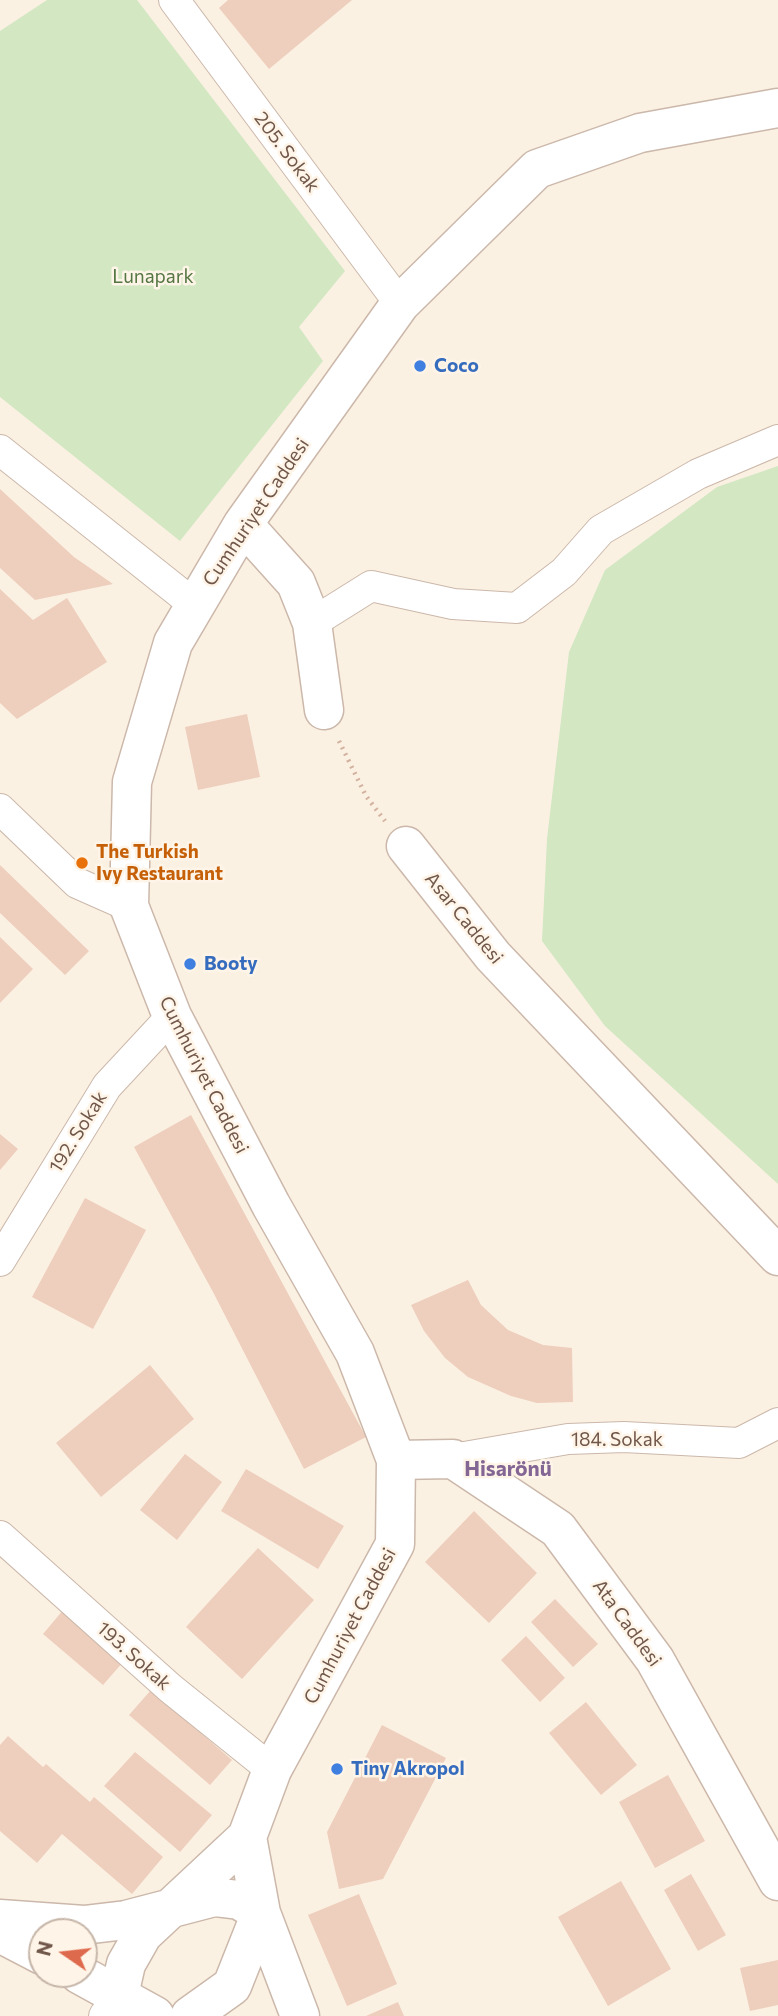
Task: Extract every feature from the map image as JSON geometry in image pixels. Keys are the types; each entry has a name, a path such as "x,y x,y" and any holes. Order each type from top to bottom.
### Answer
{"street":[{"name":"205. Sokak","path":"174,0 400,304"},
{"name":"Cumhuriyet Caddesi","path":"111,2005 126,1964 144,1934 247,1837 272,1770 395,1544 396,1460 355,1353 271,1205 172,1016 129,906 132,782 173,643 243,524 400,304 537,169 640,133 778,108"},
{"path":"312,623 371,586 453,604 517,608 564,572 601,530 698,474 778,440"},
{"path":"0,450 195,605"},
{"path":"243,524 296,583 312,623 324,710"},
{"path":"0,809 77,883 129,906"},
{"name":"Asar Caddesi","path":"406,846 493,956 778,1256"},
{"name":"192. Sokak","path":"0,1261 107,1086 172,1016"},
{"name":"184. Sokak","path":"453,1459 568,1439 624,1437 739,1443 778,1423"},
{"path":"396,1460 453,1459"},
{"name":"Ata Caddesi","path":"453,1459 558,1529 655,1660 778,1881"},
{"name":"193. Sokak","path":"0,1536 170,1688 272,1770"},
{"path":"247,1837 261,1913 300,2016"},
{"path":"0,1919 84,1925 126,1920 214,1897 239,1900 261,1913"},
{"path":"190,2016 232,1986 261,1913"},
{"path":"0,1933 28,1948"},
{"path":"93,1988 111,2005 155,2016"}],"path":[{"path":"324,710 366,796 406,846"}],"green space":[{"name":"Lunapark","path":"47,0 137,0 345,271 299,327 323,361 180,541 0,397 0,31"},
{"path":"778,466 778,1184 605,1026 542,941 547,839 569,652 605,570 717,487"}],"building":[{"path":"228,0 352,0 269,69 219,8"},
{"path":"0,489 74,557 113,584 35,600 0,568"},
{"path":"0,589 33,620 67,598 107,662 17,719 0,703"},
{"path":"247,714 260,777 198,790 185,727"},
{"path":"0,865 89,951 65,975 0,913"},
{"path":"0,937 33,969 0,1003"},
{"path":"191,1115 366,1437 304,1469 213,1292 134,1147"},
{"path":"0,1134 18,1149 0,1170"},
{"path":"85,1198 146,1230 93,1329 32,1297"},
{"path":"468,1280 481,1305 508,1330 543,1345 572,1348 573,1402 537,1403 511,1396 468,1377 445,1358 424,1331 411,1305"},
{"path":"150,1365 194,1419 101,1497 56,1443"},
{"path":"185,1454 222,1482 177,1540 140,1510"},
{"path":"246,1469 344,1526 318,1569 221,1511"},
{"path":"474,1511 537,1573 489,1623 425,1562"},
{"path":"258,1548 314,1600 242,1679 186,1627"},
{"path":"555,1599 598,1644 573,1667 531,1622"},
{"path":"64,1609 124,1661 103,1685 43,1634"},
{"path":"526,1636 565,1678 540,1702 501,1660"},
{"path":"151,1690 232,1760 210,1785 129,1715"},
{"path":"586,1702 637,1765 601,1795 549,1733"},
{"path":"382,1725 446,1758 383,1879 339,1889 327,1832"},
{"path":"8,1736 43,1767 46,1764 90,1802 94,1797 163,1857 132,1894 62,1834 37,1863 0,1831 0,1745"},
{"path":"135,1752 212,1815 180,1852 104,1786"},
{"path":"668,1775 705,1841 655,1868 619,1802"},
{"path":"691,1874 726,1935 698,1951 664,1890"},
{"path":"621,1881 671,1969 608,2006 558,1917"},
{"path":"359,1894 397,1984 347,2006 308,1915"},
{"path":"778,1960 778,2005 750,2011 740,1968"},
{"path":"398,2002 404,2016 366,2016"}],"place":[{"name":"Coco","path":"420,366"},
{"name":"The Turkish Ivy Restaurant","path":"82,863"},
{"name":"Booty","path":"190,964"},
{"name":"Tiny Akropol","path":"337,1769"}],"district":[{"name":"Hisarönü","path":"508,1469"}]}
